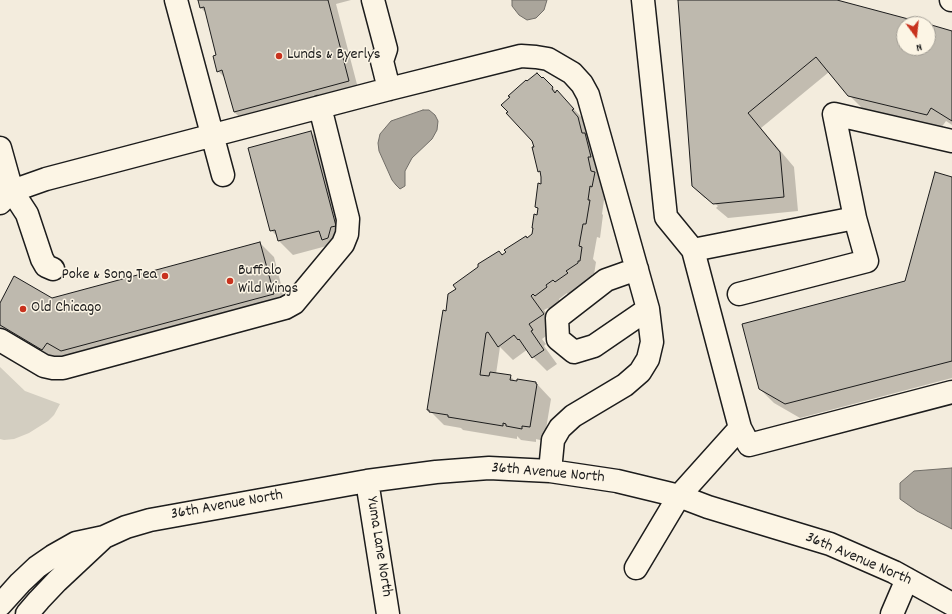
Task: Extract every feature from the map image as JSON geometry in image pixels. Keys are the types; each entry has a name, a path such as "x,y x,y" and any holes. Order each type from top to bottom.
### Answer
{"street":[{"path":"176,0 223,174"},
{"path":"373,0 386,49 382,61 389,89"},
{"path":"643,0 666,216 693,250 740,428 749,445 952,392"},
{"path":"6,197 46,179 389,89 521,56 536,56 548,60 572,73 582,84 588,95 648,309 652,342 648,359 640,372 626,385 573,416 560,428 553,440 550,471"},
{"path":"0,340 44,366 63,368 285,308 294,303 343,244 347,234 348,219 320,107"},
{"path":"739,294 867,261 855,218 834,114 952,141"},
{"path":"0,148 6,197 27,214 42,259 46,266 53,269"},
{"path":"693,250 855,218"},
{"path":"637,269 606,280 557,318 558,339 574,352 594,346 648,309"},
{"path":"636,568 679,496 740,428"},
{"name":"36th Avenue North","path":"27,614 57,581 104,538 126,527 150,520 367,481 436,472 489,468 550,471 617,481 679,496 708,507 830,544 907,579 952,604"},
{"name":"Yuma Lane North","path":"367,481 388,614"},
{"name":"36th Avenue North","path":"0,605 20,583 53,556 76,543 104,538"},
{"path":"892,614 907,579"}],"shaded area":[{"path":"512,0 547,0 544,10 536,18 527,20 519,15 512,6"},
{"path":"423,110 429,110 435,115 438,121 437,130 432,139 412,158 405,171 405,186 400,189 392,180 379,151 378,143 380,134 391,121"},
{"path":"0,367 25,391 60,404 54,415 48,421 29,433 14,439 0,439"},
{"path":"952,468 952,529 917,511 900,499 900,483 914,471"}],"building":[{"name":"Lunds & Byerlys","path":"198,0 328,0 349,81 234,112 222,70 217,72 213,56 216,55 204,7 200,8"},
{"path":"678,0 837,0 897,16 896,56 936,56 936,26 952,31 952,121 931,108 927,115 848,96 816,57 748,113 780,152 784,197 713,204 692,186"},
{"path":"537,73 553,87 552,89 555,93 557,90 574,109 572,110 578,117 582,133 585,133 591,157 588,157 591,171 595,172 592,187 590,186 588,200 590,200 586,224 583,224 579,246 582,247 580,261 566,271 568,273 555,282 553,280 546,285 547,287 535,296 533,294 531,296 544,314 529,324 533,330 531,331 544,350 532,358 519,339 518,340 514,335 498,347 488,332 486,333 480,375 489,376 490,372 511,375 510,380 517,381 517,379 536,382 537,384 530,427 522,426 522,429 506,426 506,424 503,423 503,426 448,417 448,415 429,412 429,410 427,410 443,310 446,311 448,294 456,289 453,285 478,267 478,264 499,251 502,255 506,252 504,250 526,236 527,238 532,234 534,214 537,215 538,208 535,207 538,183 541,184 540,171 538,172 532,141 506,113 508,112 501,105 510,97 508,96 526,80 527,81"},
{"path":"311,131 336,226 331,227 328,238 322,240 319,231 278,241 275,230 270,231 248,148"},
{"path":"935,172 952,177 952,361 785,404 759,389 742,324 905,281"},
{"path":"260,242 274,294 61,351 47,343 42,350 0,325 0,303 14,276 52,298"}],"place":[{"name":"Lunds & Byerlys","path":"279,56"},
{"name":"Poke & Song Tea","path":"165,276"},
{"name":"Buffalo Wild Wings","path":"230,281"},
{"name":"Old Chicago","path":"23,309"}]}
